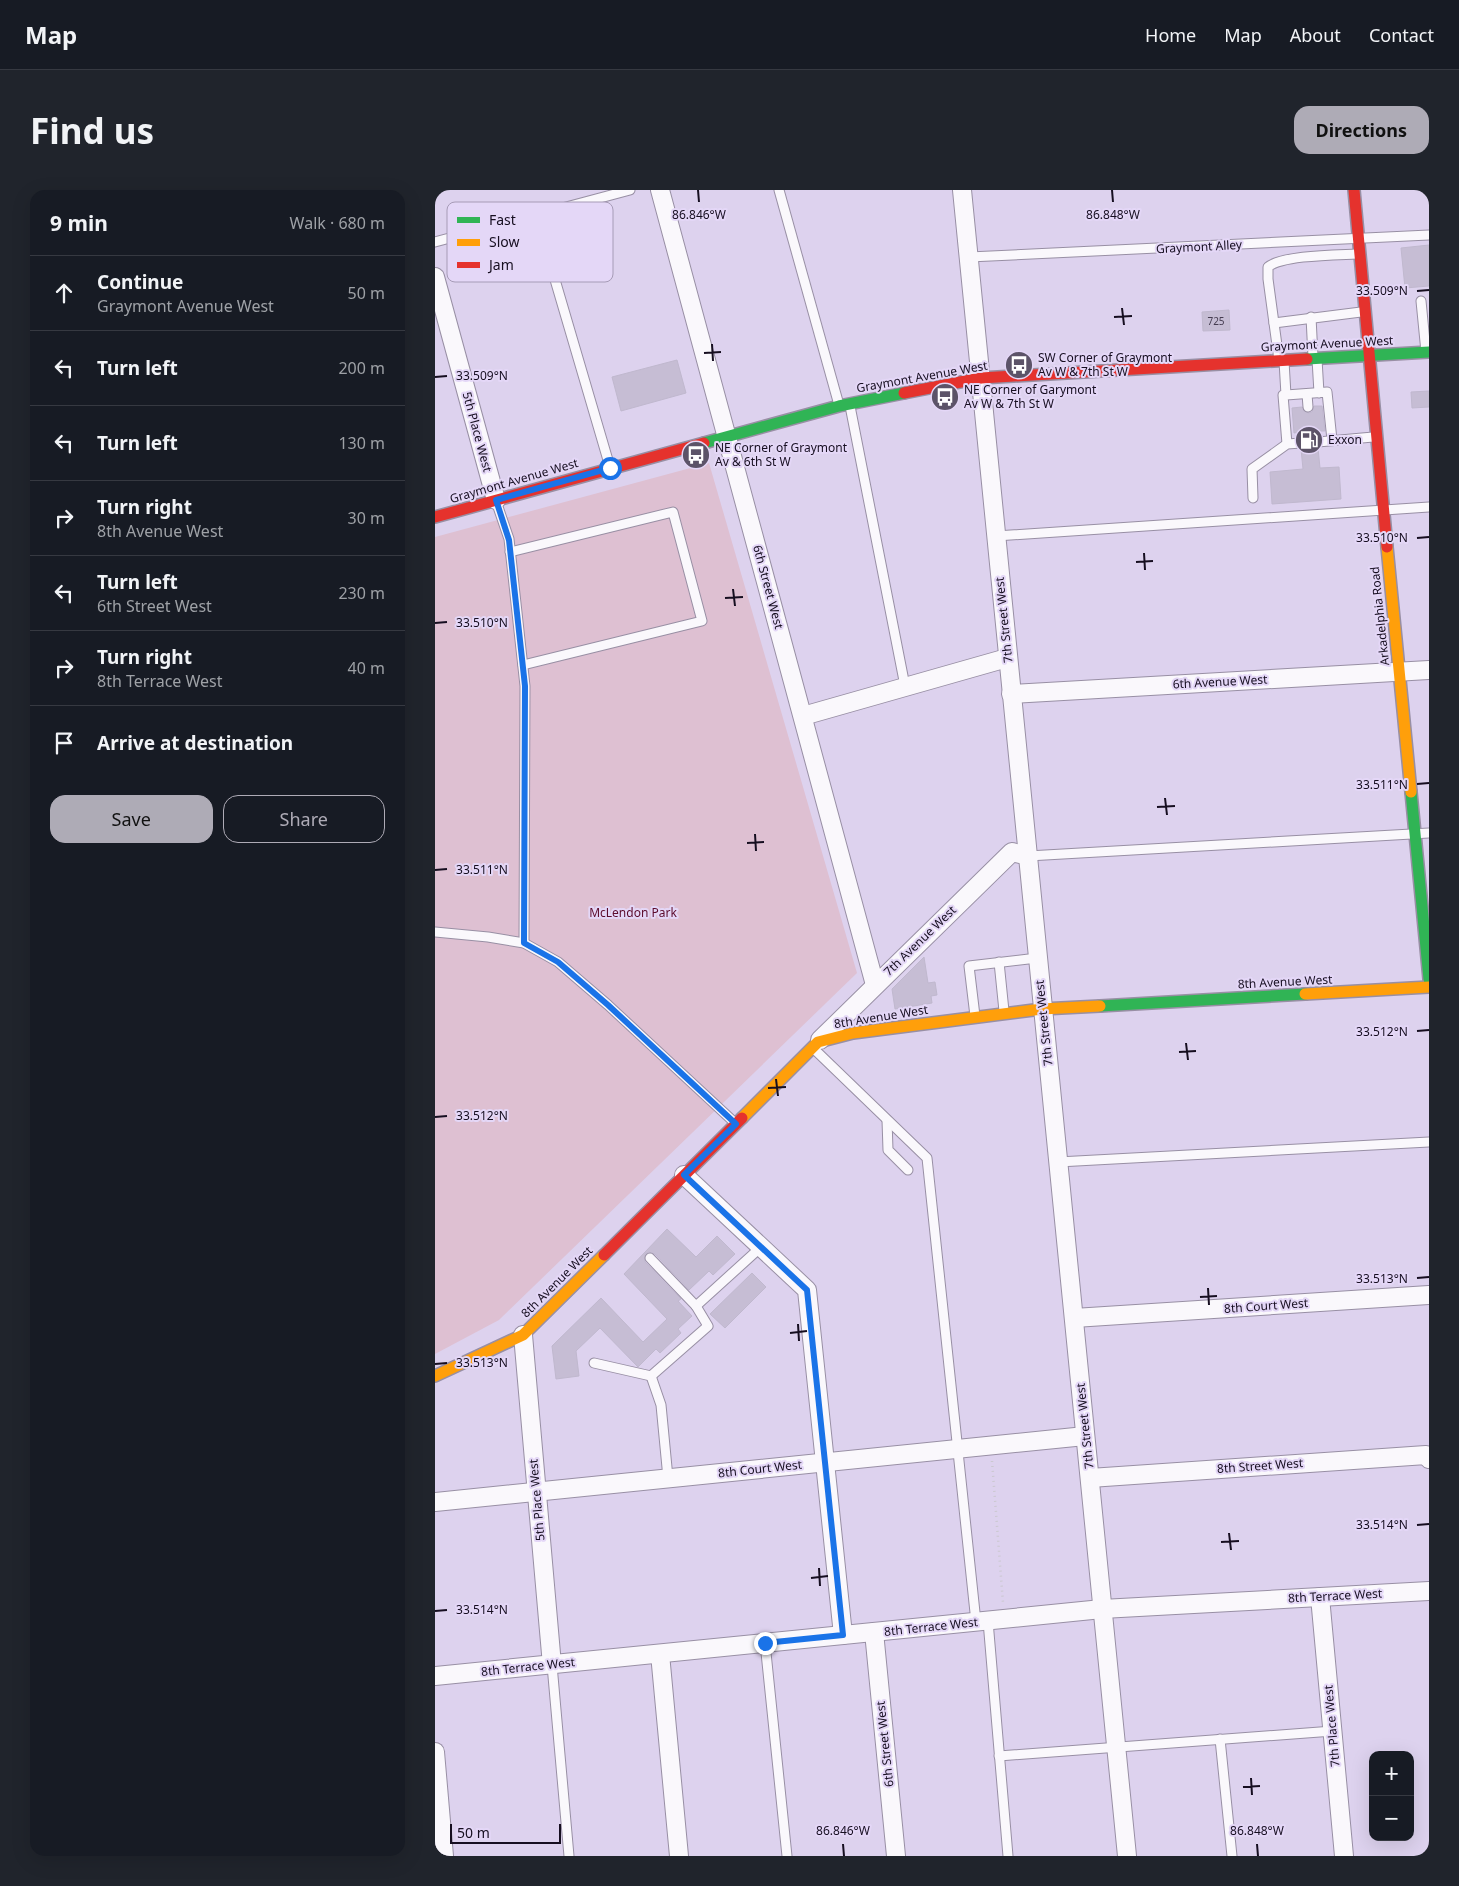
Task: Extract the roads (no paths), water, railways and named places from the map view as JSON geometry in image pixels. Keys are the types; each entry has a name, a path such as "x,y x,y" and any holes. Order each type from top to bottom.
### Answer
{"main road":[{"name":"Arkadelphia Road","path":"1355,190 1368,356 1429,979"},
{"name":"Graymont Avenue West","path":"435,517 726,435 845,405 981,378 1427,352"},
{"name":"8th Avenue West","path":"435,1376 523,1335 815,1045 853,1033 1042,1009 1429,987"}],"street":[{"name":"6th Street West","path":"660,190 875,985"},
{"name":"7th Street West","path":"962,190 1127,1856"},
{"name":"5th Place West","path":"435,277 496,500"},
{"path":"803,716 1007,658"},
{"name":"6th Avenue West","path":"1011,694 1429,670"},
{"name":"7th Avenue West","path":"815,1045 1012,852 1028,856"},
{"path":"684,1175 807,1290 843,1635"},
{"name":"8th Court West","path":"1074,1318 1429,1295"},
{"name":"5th Place West","path":"523,1335 552,1665"},
{"name":"8th Court West","path":"435,1502 1085,1436"},
{"name":"8th Street West","path":"1090,1478 1426,1455 1429,1459"},
{"name":"8th Terrace West","path":"435,1676 1102,1610 1429,1590"},
{"name":"7th Place West","path":"1320,1597 1344,1856"},
{"name":"6th Street West","path":"874,1632 896,1856"},
{"path":"660,1654 679,1856"},
{"path":"435,1752 438,1811 444,1856"}],"lane":[{"path":"585,202 630,190"},
{"path":"779,190 845,405 905,686"},
{"name":"Graymont Alley","path":"969,257 1429,235"},
{"path":"1286,395 1267,279 1268,267 1273,263 1297,259 1359,254"},
{"path":"556,282 610,468"},
{"path":"1421,301 1427,352"},
{"path":"1274,323 1364,311"},
{"path":"1311,317 1319,393"},
{"path":"1287,444 1283,395 1327,392 1332,440"},
{"path":"1307,394 1308,407"},
{"path":"1318,442 1376,436"},
{"path":"1253,498 1252,469 1287,444 1301,443"},
{"path":"496,500 511,552 525,686 524,943"},
{"path":"996,536 1429,507"},
{"path":"511,552 673,512 701,621 523,665"},
{"path":"1028,856 1429,833"},
{"path":"435,932 488,937 524,943 558,962 608,1005 736,1124"},
{"path":"975,1018 969,966 1037,958"},
{"path":"999,962 1005,1014"},
{"path":"815,1045 887,1120 927,1158 959,1449 989,1621 1008,1856"},
{"path":"887,1120 888,1150 908,1170"},
{"path":"1058,1162 1429,1142"},
{"path":"696,1306 761,1247"},
{"path":"649,1258 696,1306 708,1326 651,1376"},
{"path":"594,1363 651,1376"},
{"path":"651,1376 661,1405 668,1478"},
{"path":"765,1643 787,1856"},
{"path":"552,1665 569,1856"},
{"path":"999,1756 1333,1730"},
{"path":"1220,1739 1232,1856"}],"place":[{"name":"SW Corner of Graymont Av W & 7th St W","path":"1019,365"},
{"name":"NE Corner of Garymont Av W & 7th St W","path":"945,397"},
{"name":"Exxon","path":"1309,440"},
{"name":"NE Corner of Graymont Av & 6th St W","path":"696,455"}],"park label":[{"name":"McLendon Park","path":"633,913"}]}
